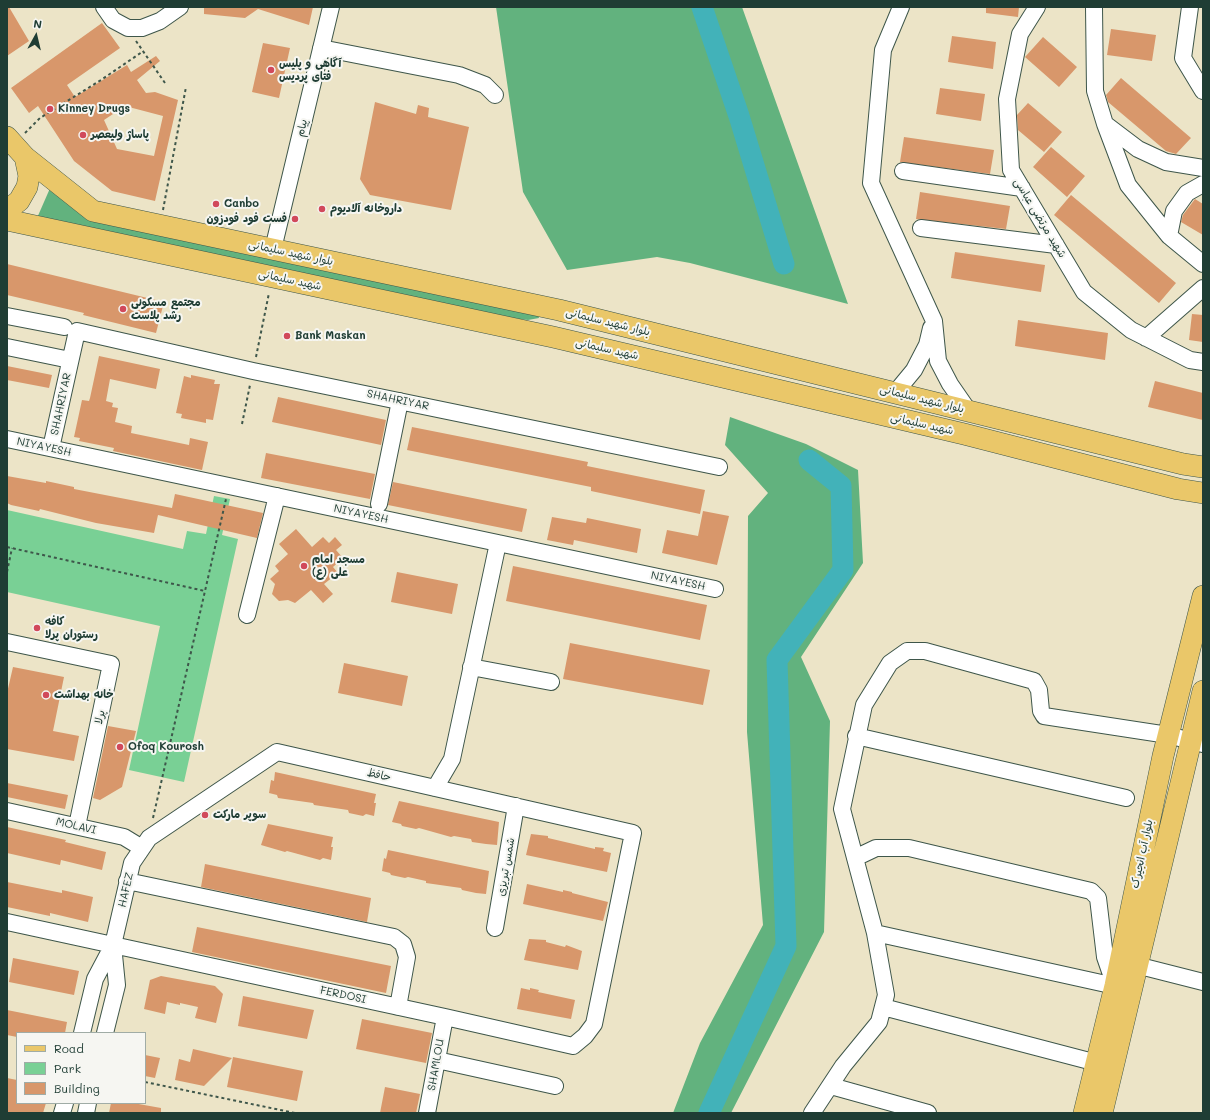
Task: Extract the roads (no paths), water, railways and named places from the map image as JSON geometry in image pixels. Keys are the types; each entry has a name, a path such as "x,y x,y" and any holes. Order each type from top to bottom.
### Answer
{"main road":[{"name":"بلوار شهید سلیمانی","path":"15,146 93,211 559,310 1183,464 1203,467"},
{"path":"7,210 18,201 27,187 29,176 15,146"},
{"name":"شهید سلیمانی","path":"7,220 553,337 964,434 1178,489 1203,493"},
{"path":"553,337 559,310"},
{"name":"بلوار آب انجیرک","path":"1084,1113 1115,986 1168,735 1203,596"},
{"name":"بلوار آب انجیرک","path":"1102,1113 1136,965 1197,742 1203,691"}],"street":[{"path":"104,7 113,20 128,28 142,28 160,21 180,7"},
{"name":"پیام","path":"273,249 330,7"},
{"path":"902,7 883,50 871,183 934,321 938,361 950,384 968,410"},
{"name":"شهید مرتضی عباسی","path":"1037,7 1020,34 1007,99 1011,170 1084,292 1131,330 1190,360 1203,362"},
{"path":"1094,7 1095,91 1105,124 1128,185 1169,236 1203,264"},
{"path":"1190,7 1183,58 1203,91"},
{"path":"321,48 459,75 485,85 495,95"},
{"path":"1105,124 1138,149 1166,162 1203,168"},
{"path":"903,171 1022,188"},
{"path":"1169,236 1174,211 1187,193 1203,184"},
{"path":"921,228 1056,245"},
{"path":"1146,338 1203,288"},
{"name":"SHAHRIYAR","path":"7,316 253,371 719,467"},
{"path":"895,392 914,370 927,345 934,321"},
{"name":"SHAHRIYAR","path":"51,448 70,360 70,329"},
{"path":"7,347 70,360"},
{"path":"379,504 400,401"},
{"name":"NIYAYESH","path":"7,439 715,589"},
{"path":"247,615 277,496"},
{"path":"436,788 452,759 498,543"},
{"name":"پرلا","path":"7,642 111,664 77,826"},
{"path":"812,1113 843,1066 879,1022 886,995 875,933 842,809 856,736 864,705 890,663 907,650 926,651 1034,681 1038,690 1041,711 1044,716 1168,735 1197,742"},
{"path":"471,667 551,682"},
{"path":"856,736 1126,798"},
{"name":"حافظ","path":"145,843 277,752 633,833 594,1024 585,1036 573,1046"},
{"name":"شمس تبریزی","path":"495,928 516,806"},
{"name":"MOLAVI","path":"7,811 77,826 145,843"},
{"name":"HAFEZ","path":"82,1032 95,979 113,945 132,863 145,843"},
{"path":"855,858 876,848 909,848 1091,891 1098,898 1105,957 1115,986"},
{"path":"127,880 394,937 403,944 407,957 398,1007"},
{"name":"FERDOSI","path":"7,922 573,1046"},
{"path":"875,933 1115,986"},
{"name":"HAFEZ","path":"105,1032 117,985 113,945"},
{"path":"1136,965 1203,982"},
{"path":"95,979 104,975 111,977 117,985"},
{"path":"883,1007 1097,1063"},
{"name":"SHAMLOU","path":"427,1113 445,1017"},
{"path":"437,1060 554,1086"},
{"path":"831,1086 928,1113"}],"waterway":[{"path":"702,7 739,116 784,264"},
{"path":"709,1113 786,946 777,660 843,570 841,486 809,460"}],"place":[{"name":"آگاهی و پلیس فتای پردیس","path":"271,70"},
{"name":"Kinney Drugs","path":"50,109"},
{"name":"پاساژ ولیعصر","path":"83,135"},
{"name":"Canbo","path":"216,204"},
{"name":"داروخانه آلادیوم","path":"322,209"},
{"name":"فست فود فودزون","path":"295,219"},
{"name":"مجتمع مسکونی رشد پلاست","path":"123,309"},
{"name":"Bank Maskan","path":"287,336"},
{"name":"مسجد امام علی (ع)","path":"304,566"},
{"name":"کافه رستوران پرلا","path":"37,628"},
{"name":"خانه بهداشت","path":"46,695"},
{"name":"Ofoq Kourosh","path":"120,747"},
{"name":"سوپر مارکت","path":"205,815"}]}
